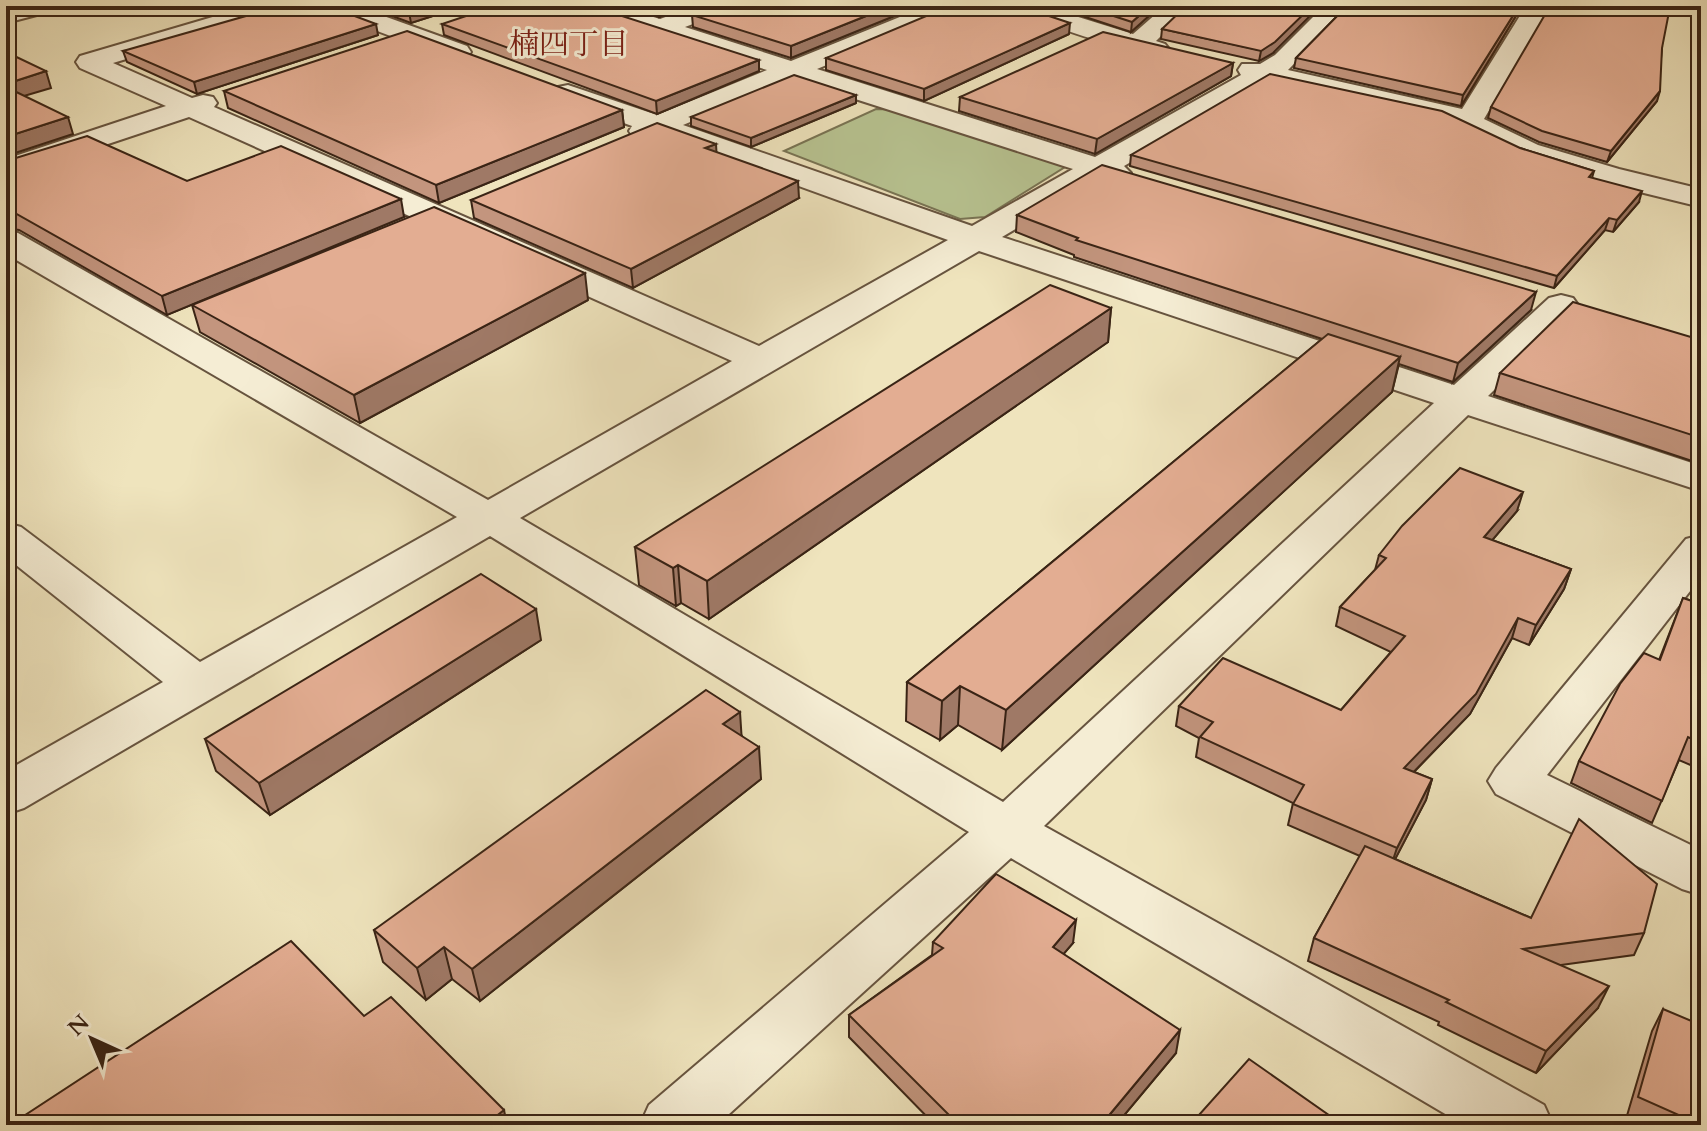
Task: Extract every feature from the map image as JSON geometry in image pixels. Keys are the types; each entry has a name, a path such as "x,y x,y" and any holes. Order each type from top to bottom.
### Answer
{"street":[{"path":"6,16 43,6"},
{"path":"276,6 89,62 206,102 454,210 764,362"},
{"path":"333,6 483,61"},
{"path":"592,6 1143,182"},
{"path":"660,28 718,6"},
{"path":"612,144 948,6"},
{"path":"1018,6 1136,45 1183,55"},
{"path":"1136,45 1179,6"},
{"path":"6,795 1100,167 1246,69 1284,61 1338,6"},
{"path":"1468,122 1538,6"},
{"path":"368,49 455,20"},
{"path":"1071,47 1100,33"},
{"path":"1246,69 1435,109 1528,151 1610,176 1701,198"},
{"path":"541,83 976,239 1701,479"},
{"path":"927,113 956,100"},
{"path":"6,169 206,102"},
{"path":"396,234 454,210"},
{"path":"6,240 180,325 491,519 1007,830 1521,1125"},
{"path":"672,1125 1007,830 1560,305"},
{"path":"1701,548 1514,781 1701,874"},
{"path":"15,554 198,685"}],"green space":[{"path":"876,109 906,110 1059,161 1065,167 985,217 960,219 784,151"}],"building":[{"path":"281,6 328,6 376,24 194,82 123,51"},
{"path":"394,6 427,6 409,12"},
{"path":"496,6 591,6 759,60 656,101 442,24"},
{"path":"718,6 891,6 791,46 692,15"},
{"path":"950,6 1019,6 1070,23 924,89 826,58"},
{"path":"1083,6 1150,6 1132,22"},
{"path":"1186,6 1312,6 1275,42 1261,51 1162,29"},
{"path":"1347,6 1519,6 1463,95 1296,58"},
{"path":"1550,6 1668,6 1660,91 1611,151 1542,131 1491,107"},
{"path":"407,31 622,110 436,185 224,91"},
{"path":"1103,32 1233,63 1097,139 960,97"},
{"path":"6,52 46,71 6,84"},
{"path":"1270,74 1442,111 1520,148 1594,171 1589,177 1642,191 1617,220 1609,218 1557,276 1131,155"},
{"path":"794,75 856,95 751,138 691,117"},
{"path":"6,87 68,117 6,137"},
{"path":"657,123 716,144 705,148 798,181 631,269 471,200"},
{"path":"87,136 187,181 281,146 401,199 162,296 13,212 6,211 6,161"},
{"path":"1102,165 1536,292 1458,363 1076,240 1078,238 1017,215"},
{"path":"434,207 585,273 354,395 192,305"},
{"path":"1050,285 1111,308 707,581 678,565 673,568 635,547"},
{"path":"1573,302 1701,340 1701,438 1500,373"},
{"path":"1328,334 1400,357 1006,710 960,686 942,701 907,682"},
{"path":"1460,468 1523,492 1484,537 1571,569 1536,625 1518,618 1476,694 1404,768 1432,779 1397,848 1293,804 1304,785 1200,737 1213,722 1179,706 1223,658 1341,710 1405,636 1340,607 1386,558 1379,555 1402,526"},
{"path":"481,574 536,609 259,783 205,739"},
{"path":"1683,598 1701,604 1701,743 1688,737 1662,801 1579,761 1620,684 1644,653 1660,660"},
{"path":"706,690 740,712 723,724 759,747 472,969 444,947 417,968 374,930"},
{"path":"1579,819 1657,884 1644,933 1523,949 1609,986 1546,1051 1446,1002 1449,1000 1314,938 1365,846 1531,918"},
{"path":"996,874 1076,920 1053,947 1180,1030 1101,1125 959,1125 849,1015 943,948 933,942"},
{"path":"291,941 364,1016 391,997 504,1110 485,1125 10,1125"},
{"path":"1663,1009 1701,1025 1701,1125 1638,1097"},
{"path":"1249,1059 1343,1125 1190,1125"}],"district":[{"name":"楠四丁目","path":"569,44"}]}
